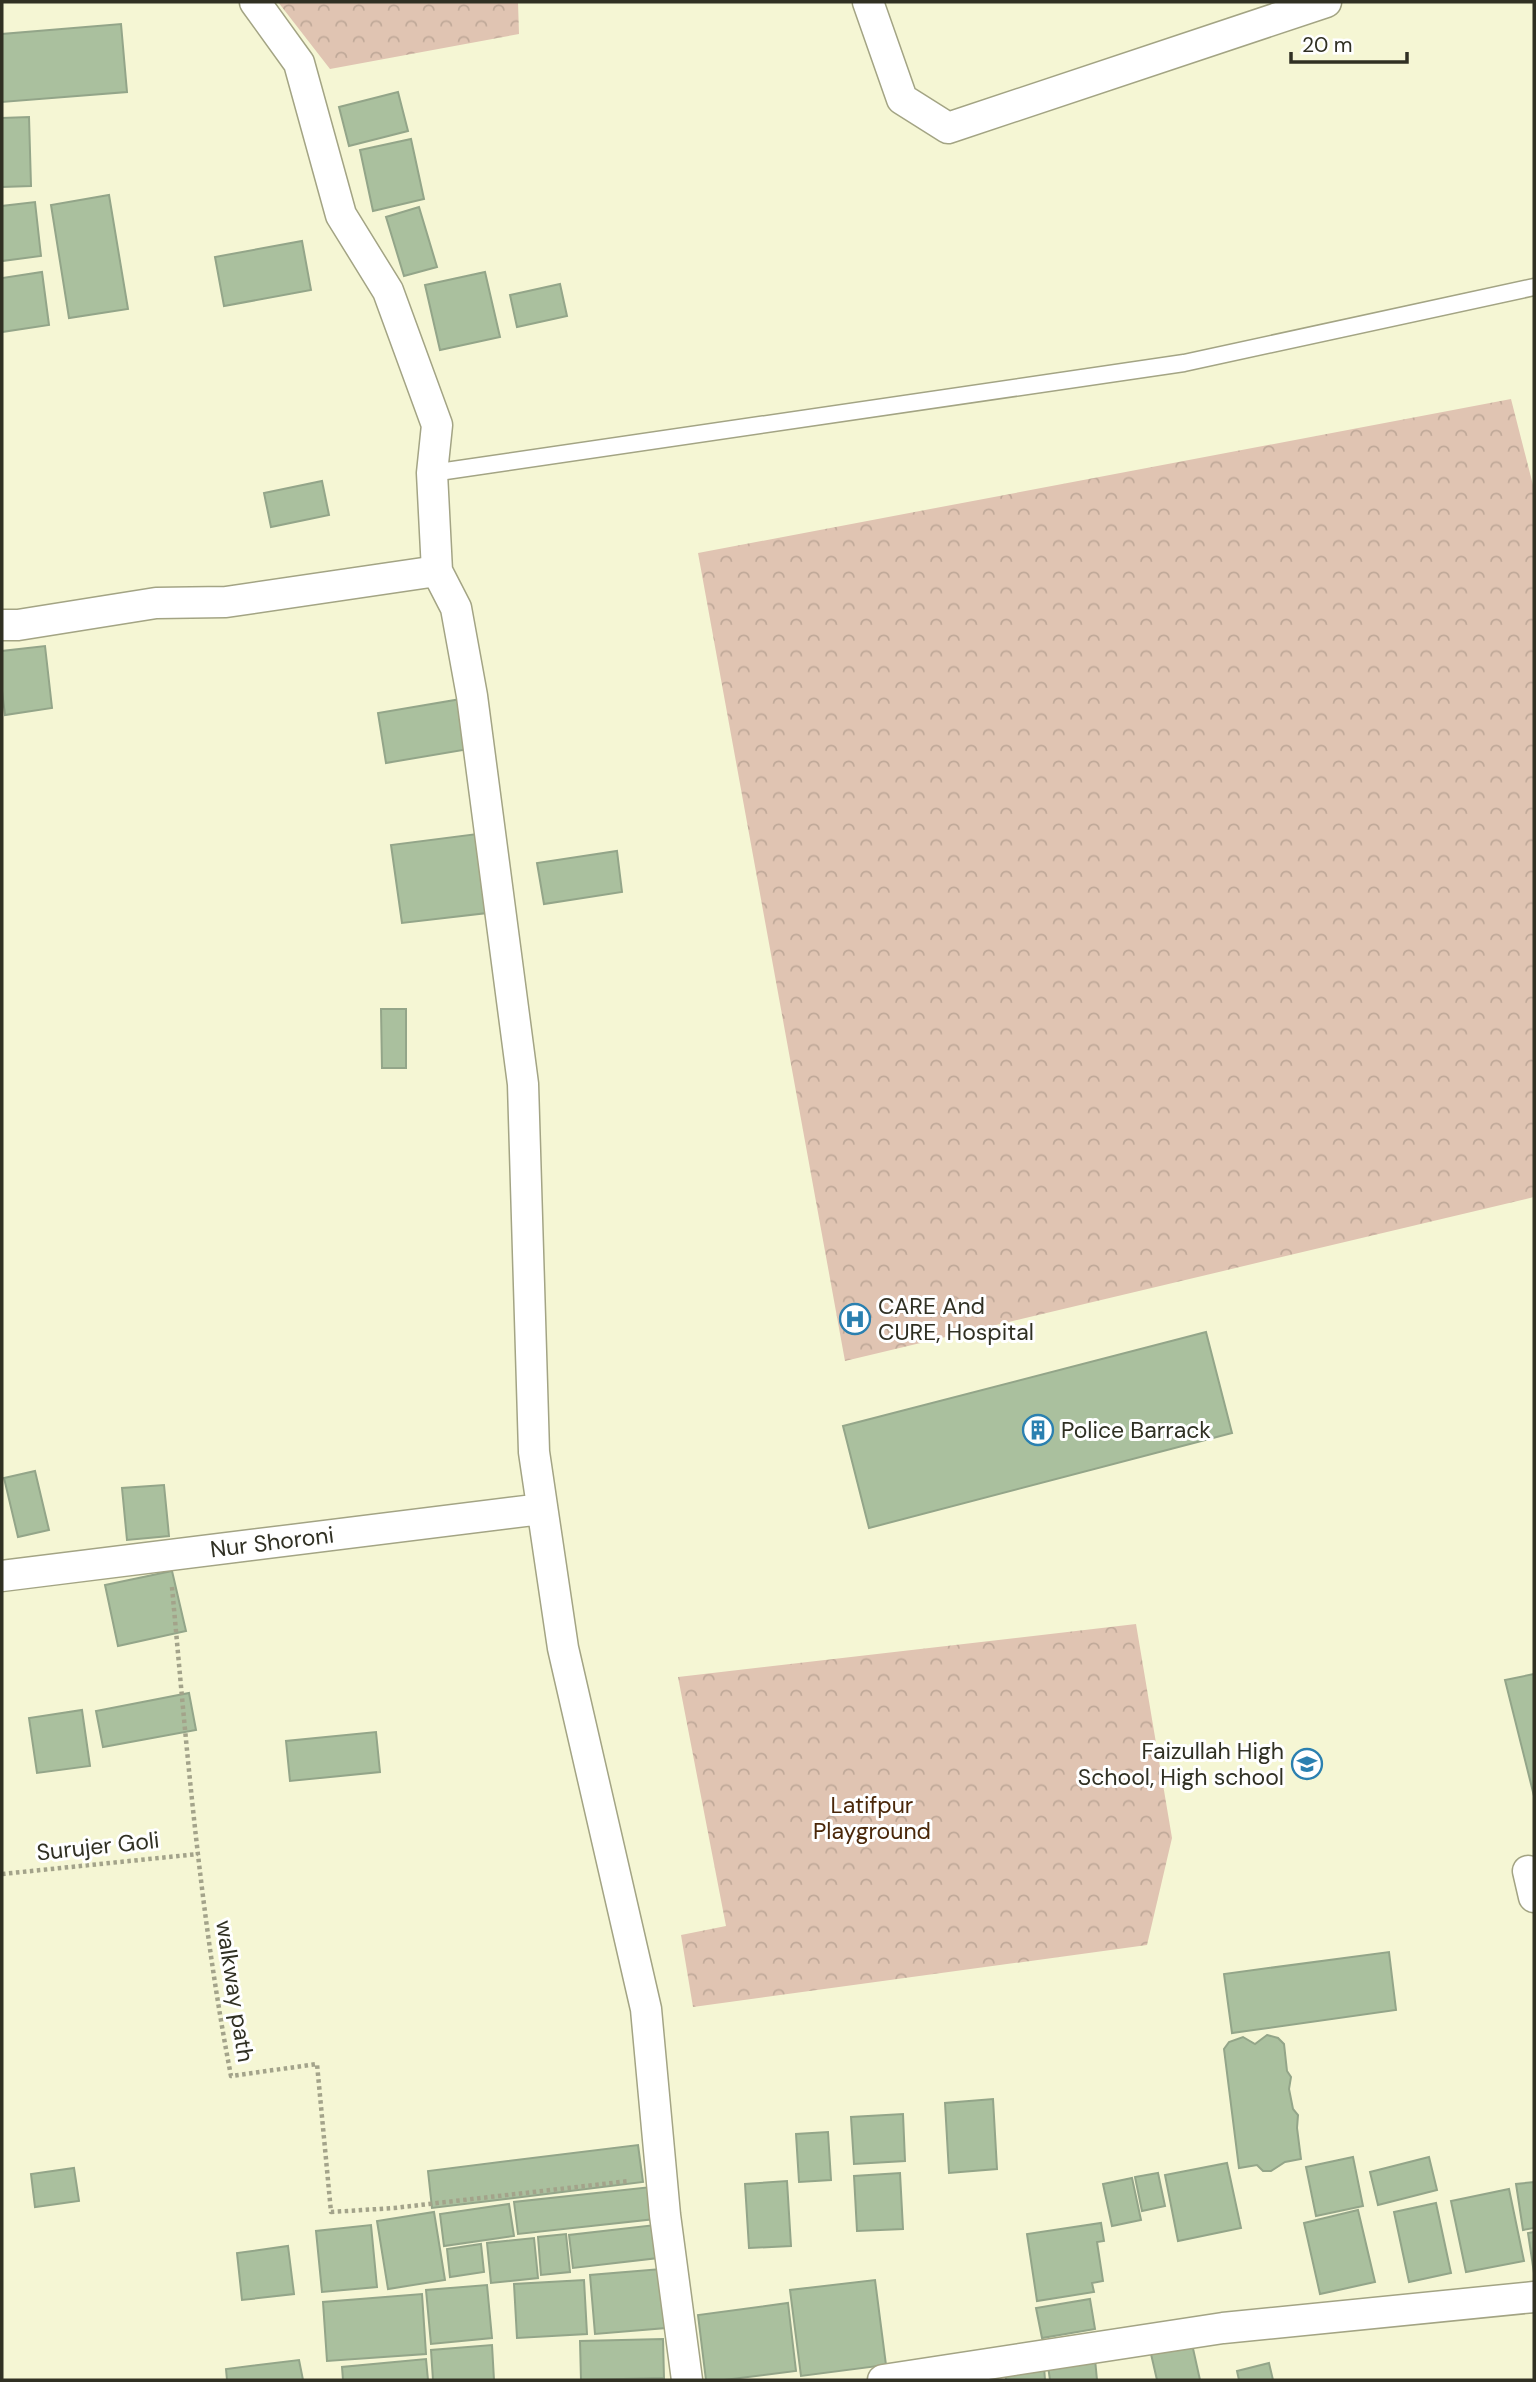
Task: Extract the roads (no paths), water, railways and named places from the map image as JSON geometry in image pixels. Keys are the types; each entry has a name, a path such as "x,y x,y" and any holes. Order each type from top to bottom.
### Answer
{"street":[{"path":"255,2 299,64 341,215 388,291 437,425 432,473 437,571 456,608 472,696 523,1084 534,1452 563,1648 646,2008 662,2177 687,2380"},
{"path":"868,2 901,99 948,128 1326,2"},
{"path":"2,625 18,625 156,603 226,602 437,571"},
{"name":"Nur Shoroni","path":"2,1576 542,1509"},
{"path":"883,2380 1223,2328 1534,2297"}],"lane":[{"path":"432,473 1184,363 1534,287"}],"place":[{"name":"CARE And CURE, Hospital","path":"855,1319"},
{"name":"Police Barrack","path":"1038,1430"},
{"name":"Faizullah High School, High school","path":"1307,1764"}],"park label":[{"name":"Latifpur Playground","path":"872,1818"}]}
